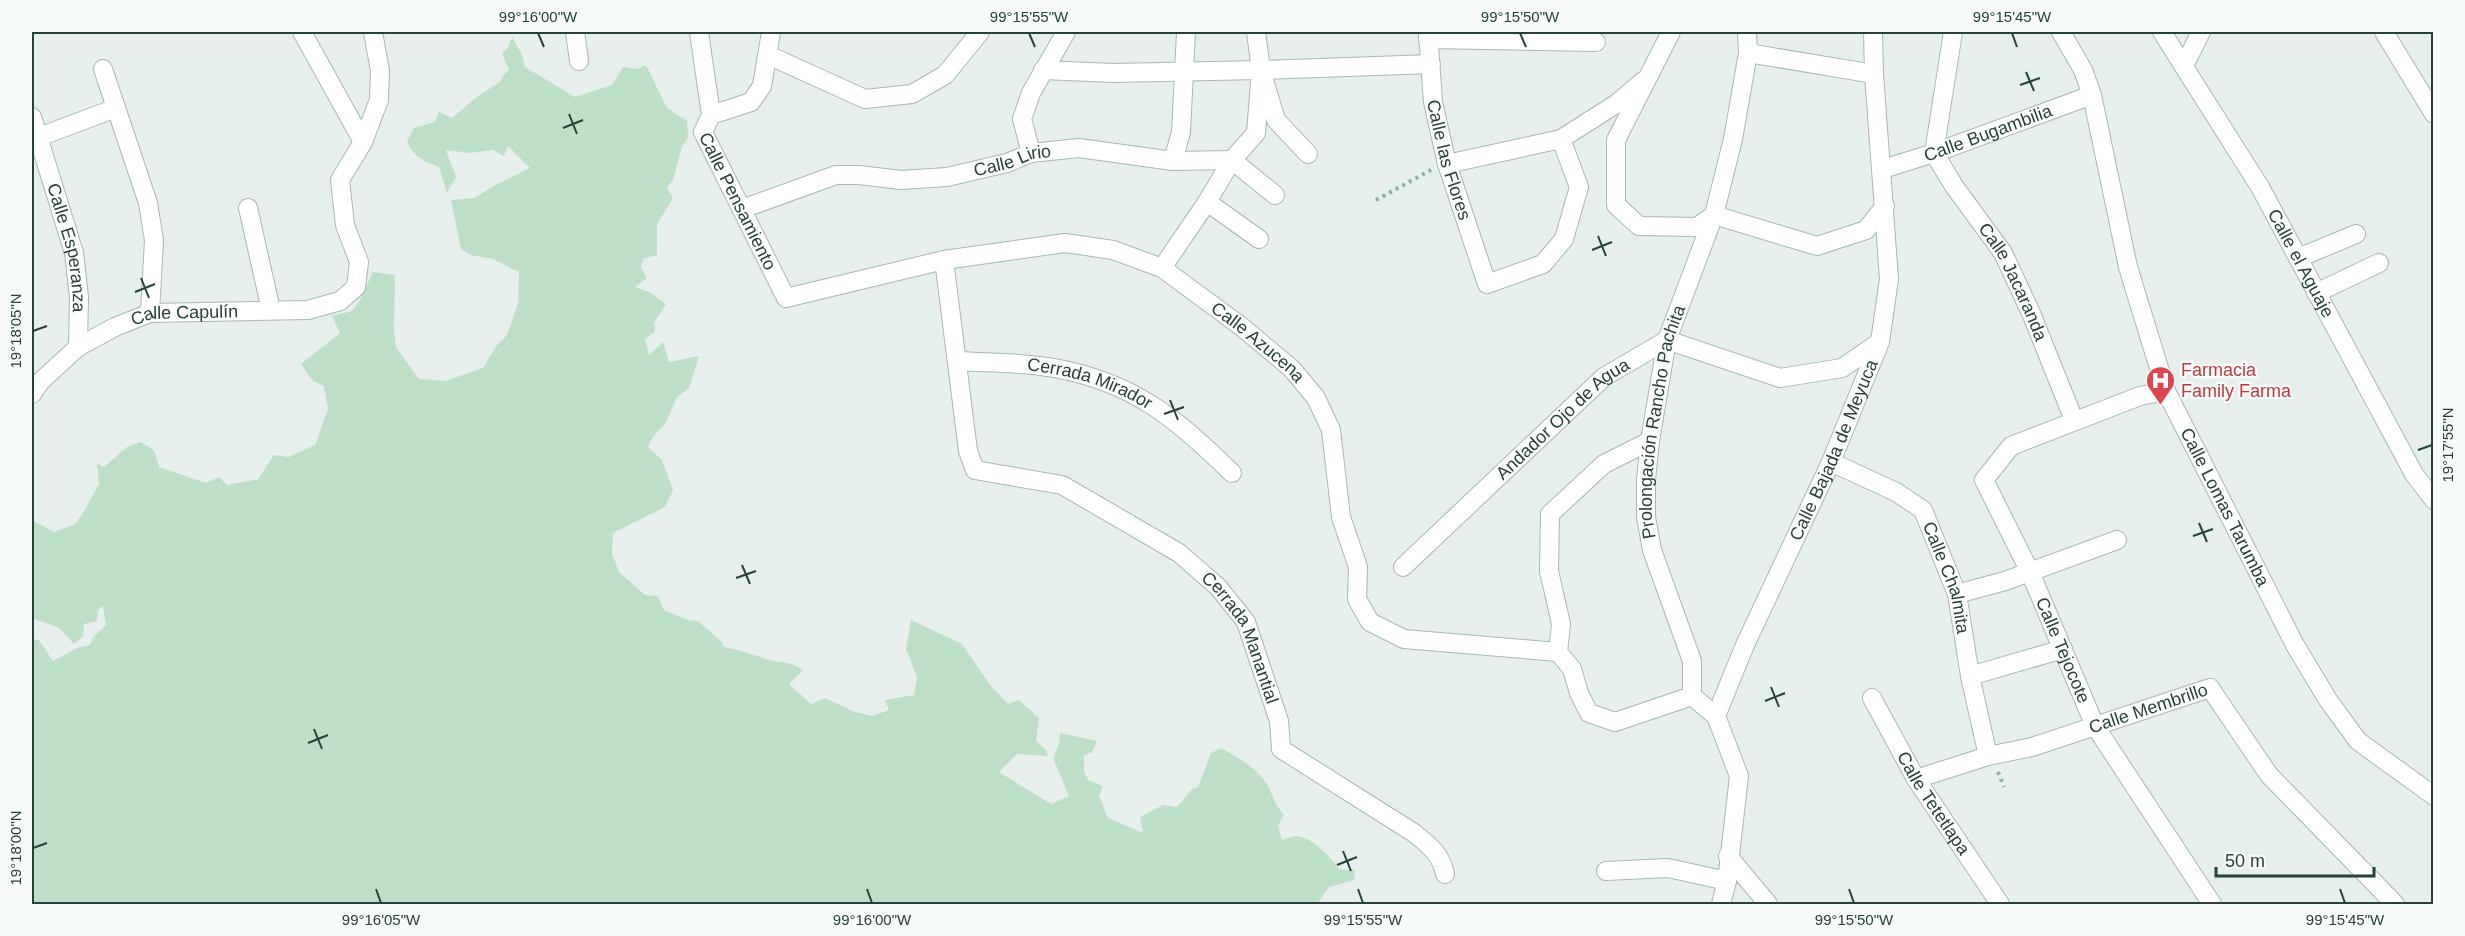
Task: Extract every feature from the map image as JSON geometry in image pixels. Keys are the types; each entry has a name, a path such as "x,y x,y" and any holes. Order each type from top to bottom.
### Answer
{"street":[{"path":"302,32 363,142"},
{"path":"363,142 379,100 380,71 373,32"},
{"path":"575,32 579,61"},
{"name":"Calle Pensamiento","path":"699,32 711,115 703,132 786,298"},
{"path":"711,115 751,102 762,86 771,32"},
{"path":"768,55 865,99 912,94 945,75 980,32"},
{"path":"1030,153 1022,119 1031,93 1066,32"},
{"path":"1173,161 1181,132 1186,32"},
{"path":"1256,32 1261,70 1276,120 1308,154"},
{"path":"1671,32 1616,140 1616,205 1639,226 1698,227 1714,215 1817,246 1866,231 1885,206"},
{"name":"Prolongación Rancho Pachita","path":"1692,696 1692,660 1652,550 1648,528 1646,480 1650,441 1667,340 1714,215 1733,139 1748,53 1747,32"},
{"name":"Calle Bajada de Meyuca","path":"1716,716 1745,645 1831,462 1880,342 1889,279 1874,74 1874,32"},
{"path":"1934,153 1953,32"},
{"name":"Calle Lomas Tarumba","path":"2061,32 2083,70 2092,95 2128,267 2166,391 2295,645 2328,700 2358,741 2433,796"},
{"name":"Calle el Aguaje","path":"2162,32 2260,187 2414,474 2433,500"},
{"path":"2184,66 2201,32"},
{"path":"2384,32 2433,114"},
{"path":"1428,35 1596,42"},
{"name":"Calle las Flores","path":"1428,35 1433,102 1447,164 1487,284 1543,264 1564,239 1580,187 1561,139"},
{"path":"1748,53 1874,74"},
{"path":"1043,70 1113,73 1185,72 1431,64"},
{"path":"103,69 147,203 154,240 150,314"},
{"path":"1162,268 1207,202 1232,160 1256,133 1261,70"},
{"path":"1447,164 1561,139 1616,104 1651,74"},
{"name":"Calle Bugambilia","path":"1882,169 1934,153 2092,95"},
{"path":"39,137 116,108"},
{"name":"Calle Esperanza","path":"32,117 39,137 39,164 74,253 79,297 78,347"},
{"name":"Calle Capulín","path":"32,394 40,382 78,347 114,327 150,314 308,310 340,302 356,287 360,262 345,225 339,180 363,142"},
{"name":"Calle Lirio","path":"742,209 836,175 902,180 947,177 1007,163 1030,153 1080,148 1173,161 1232,160"},
{"name":"Calle Jacaranda","path":"1934,153 1954,186 2003,253 2031,313 2074,420"},
{"path":"1232,160 1275,195"},
{"path":"1207,202 1259,239"},
{"path":"248,208 271,310"},
{"path":"2298,258 2356,234"},
{"name":"Calle Azucena","path":"786,298 944,260 1065,243 1113,250 1162,268 1242,327 1292,369 1316,398 1331,430 1341,517 1358,567 1357,599 1370,622 1404,639 1558,652"},
{"path":"944,260 958,361"},
{"path":"2316,293 2379,263"},
{"path":"1667,340 1780,378 1842,368 1880,342"},
{"name":"Andador Ojo de Agua","path":"1403,567 1604,377 1667,340"},
{"name":"Cerrada Manantial","path":"958,361 968,451 975,470 1062,485 1179,553 1210,580 1246,622 1279,721 1281,749 1414,833 1432,847 1442,861 1444,874"},
{"name":"Cerrada Mirador","path":"958,361 1052,368 1095,378 1132,392 1162,410 1194,436 1232,473"},
{"path":"2074,420 2140,396 2166,391"},
{"name":"Calle Tejocote","path":"2074,420 2011,446 1984,480 2030,572 2095,726 2212,904"},
{"path":"1650,441 1604,464 1550,514 1549,571 1562,624 1558,652 1572,669 1579,693 1589,714 1615,722 1692,696 1716,716 1739,776 1728,856 1727,881 1720,904"},
{"name":"Calle Chalmita","path":"1831,462 1896,492 1923,510 1957,594 1970,676 1988,756"},
{"path":"1957,594 2030,572 2117,540"},
{"path":"1970,676 2063,649"},
{"name":"Calle Membrillo","path":"1916,779 1988,756 2032,747 2210,688 2269,775 2395,904"},
{"name":"Calle Tetetlapa","path":"1872,698 1916,779 2000,904"},
{"path":"1728,856 1768,904"},
{"path":"1606,870 1668,868 1727,881"}],"path":[{"path":"1376,200 1417,178"}],"green space":[{"path":"512,37 522,55 525,67 575,97 612,85 623,67 637,69 646,65 667,108 687,121 688,137 682,147 673,180 667,188 673,198 657,224 657,255 644,258 641,267 647,278 635,287 649,292 666,304 654,323 655,332 645,339 649,355 663,342 669,362 699,356 689,388 677,397 666,422 648,447 662,460 673,490 665,507 613,533 612,554 619,572 645,595 658,596 664,610 688,620 698,621 722,642 724,647 788,663 803,670 789,684 811,704 825,698 855,712 872,716 889,710 885,700 914,695 917,677 906,649 911,620 962,644 990,685 1008,704 1019,700 1039,718 1036,741 1046,750 1048,756 1017,754 999,772 1051,804 1069,796 1053,758 1059,745 1060,733 1097,741 1092,752 1084,756 1084,771 1088,780 1103,786 1099,796 1108,818 1143,833 1140,817 1163,805 1177,807 1192,789 1198,787 1211,753 1221,748 1241,759 1264,779 1284,815 1278,826 1282,840 1296,836 1309,840 1339,869 1355,870 1354,880 1329,887 1317,904 32,904 32,641 38,639 53,661 77,648 90,645 93,637 106,625 103,606 98,610 97,621 84,624 83,636 74,644 59,628 32,618 32,520 54,532 75,524 99,484 97,464 104,467 127,447 140,442 154,450 159,467 206,483 219,477 227,485 258,479 274,455 289,457 315,445 328,409 324,386 313,381 301,364 340,333 332,316 352,311 360,300 373,272 395,275 396,347 419,379 445,381 483,368 496,346 507,335 518,304 519,272 493,259 471,255 461,249 451,200 474,198 530,168 508,146 504,156 493,150 470,153 446,150 456,177 447,193 439,167 420,158 412,151 407,141 414,128 435,122 439,112 452,118 478,96 500,82 509,70 502,53 508,48"}],"place":[{"name":"Farmacia Family Farma","path":"2160,406"}]}
